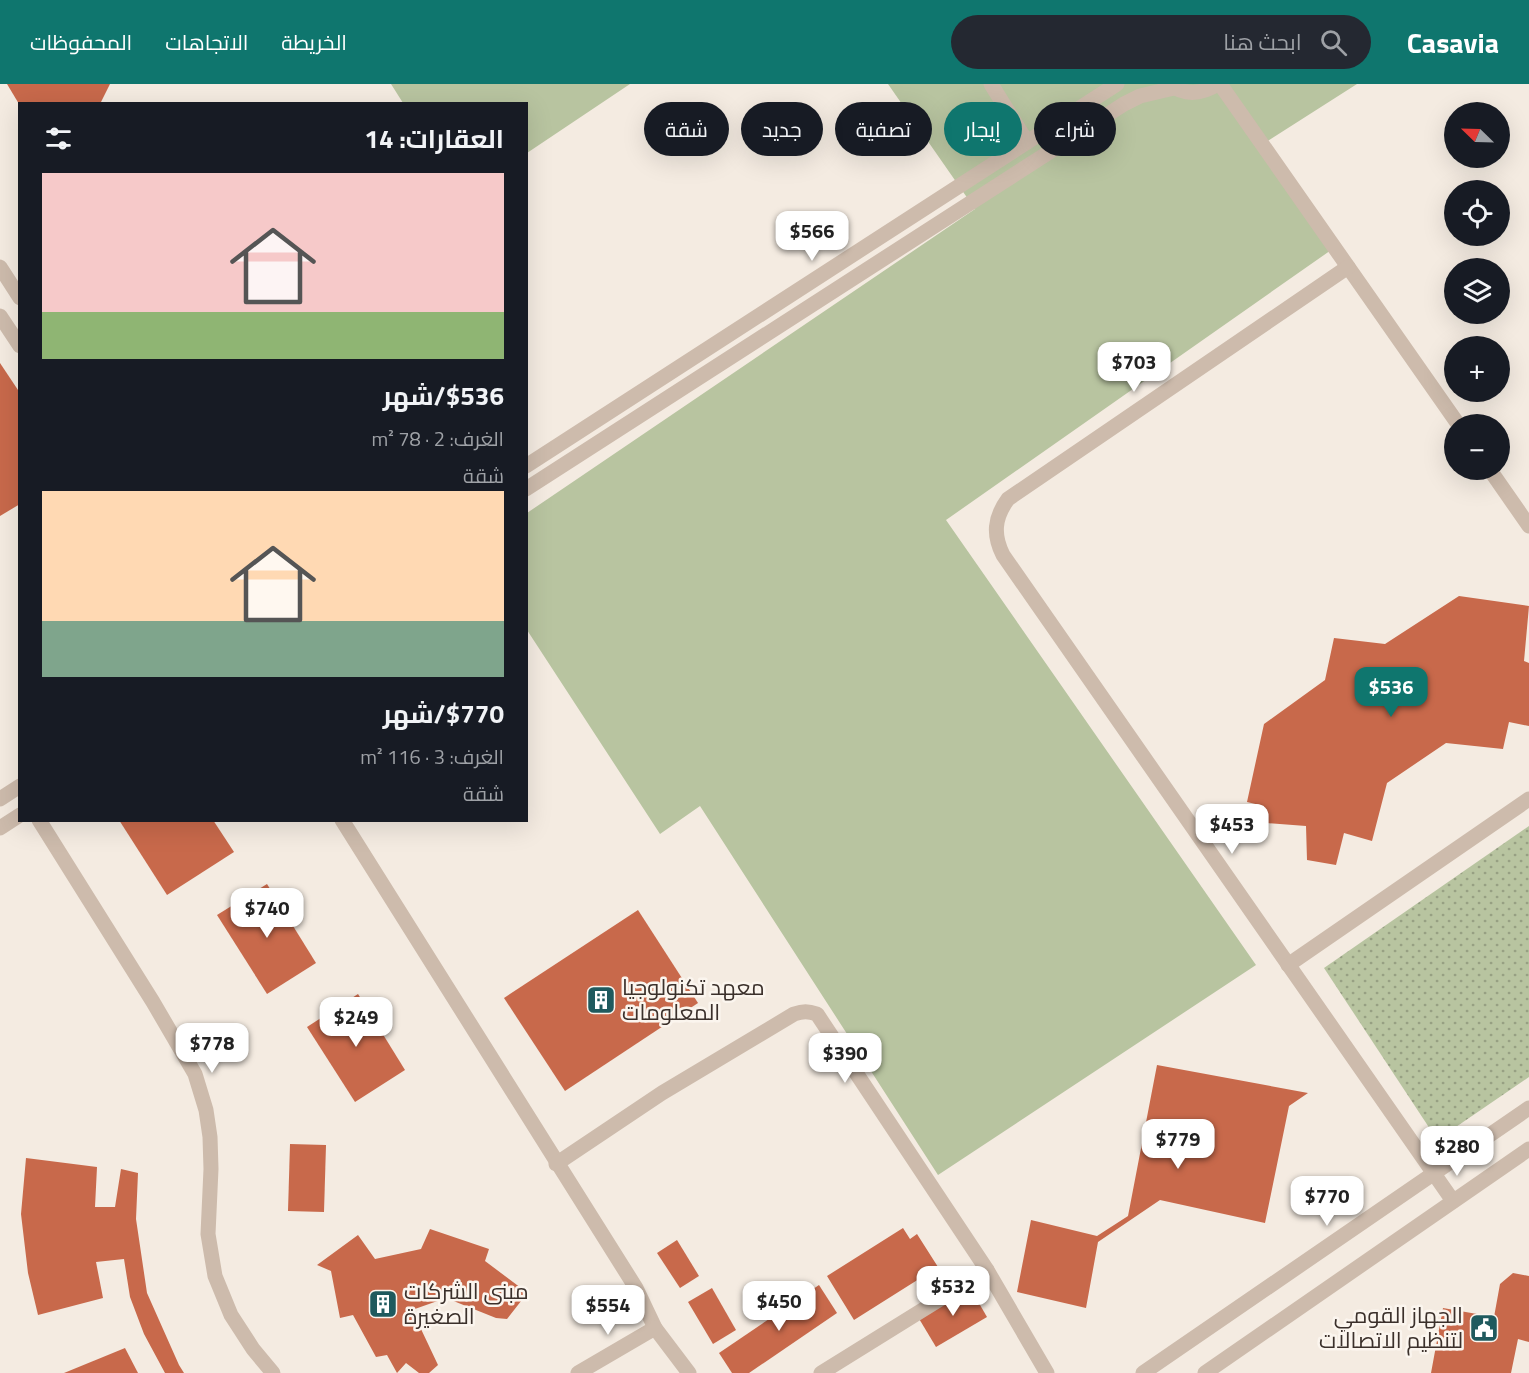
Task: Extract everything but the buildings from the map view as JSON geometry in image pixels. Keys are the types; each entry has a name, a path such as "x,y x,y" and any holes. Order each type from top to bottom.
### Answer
{"street":[{"path":"991,84 1028,142"},
{"path":"528,465 1117,84"},
{"path":"528,488 1124,104 1140,96 1172,86 1185,92 1197,93 1219,84 1451,414"},
{"path":"0,267 18,294"},
{"path":"1348,267 1008,499 1001,509 996,527 998,544 1003,555 1453,1200"},
{"path":"0,316 18,343"},
{"path":"1497,480 1529,526"},
{"path":"0,799 18,787"},
{"path":"1288,965 1529,799"},
{"path":"0,828 18,816"},
{"path":"40,822 153,1002 195,1074 206,1110 210,1137 208,1234 215,1276 231,1316 253,1349 273,1373"},
{"path":"343,822 636,1288 655,1328 689,1373"},
{"path":"556,1164 663,1093 794,1014 810,1011 823,1020 987,1270 1047,1373"},
{"path":"1143,1373 1529,1108"},
{"path":"1205,1373 1529,1149"},
{"path":"821,1373 987,1270"},
{"path":"578,1373 655,1328"}],"green space":[{"path":"391,84 630,84 528,152 528,102 402,102"},
{"path":"888,84 1357,84 1263,144 1334,248 946,520 1256,965 938,1175 700,806 660,834 528,632 528,512 975,209 932,147 932,102 901,102"},
{"path":"1529,826 1529,1077 1450,1131 1432,1132 1324,968"}],"place":[{"name":"معهد تكنولوجيا المعلومات","path":"601,1000"},
{"name":"مبنى الشركات الصغيرة","path":"383,1304"},
{"name":"الجهاز القومي لتنظيم الاتصالات","path":"1484,1328"}]}
